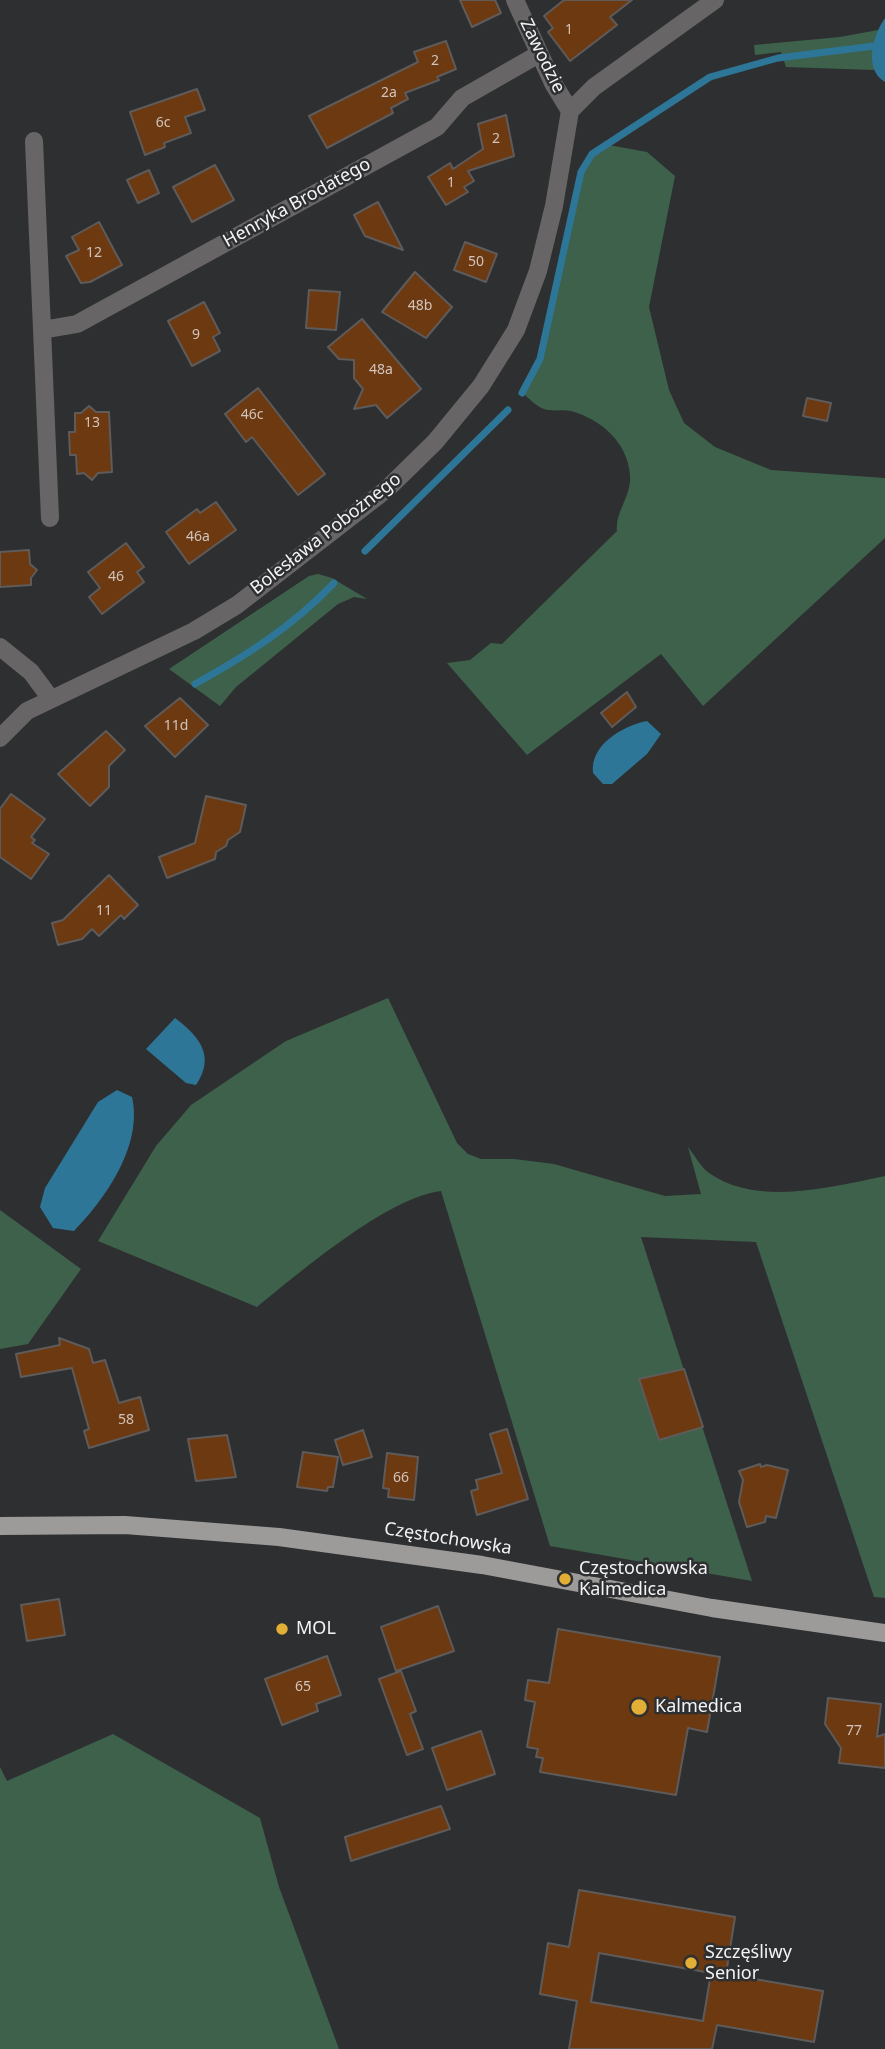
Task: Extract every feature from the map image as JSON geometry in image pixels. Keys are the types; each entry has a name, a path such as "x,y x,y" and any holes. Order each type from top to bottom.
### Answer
{"main road":[{"name":"Częstochowska","path":"0,1526 112,1525 279,1537 470,1563 712,1608 885,1633"}],"street":[{"name":"Zawodzie","path":"515,0 570,111"},
{"path":"570,111 594,87 715,0"},
{"name":"Henryka Brodatego","path":"42,330 77,324 437,127 462,98 540,54"},
{"name":"Bolesława Pobożnego","path":"0,738 27,711 194,631 237,605 387,489 435,442 481,386 516,330 538,271 554,206 570,111"},
{"path":"34,141 50,518"},
{"path":"0,646 30,671 51,699"}],"green space":[{"path":"878,30 874,47 874,70 786,67 781,52 755,55 754,45 840,37"},
{"path":"603,144 647,152 675,176 649,307 669,390 684,423 715,447 771,470 885,478 885,538 703,706 661,654 527,755 447,663 470,660 491,643 502,644 617,531 618,517 630,483 628,463 618,443 593,420 571,411 544,409 522,393 540,359 581,172 592,154"},
{"path":"318,574 332,578 367,599 354,597 338,604 236,687 220,706 169,669 309,576"},
{"path":"388,998 457,1143 468,1154 481,1159 514,1159 554,1164 665,1196 701,1194 688,1147 709,1173 728,1183 749,1189 772,1192 819,1189 885,1176 885,1598 874,1597 756,1242 641,1237 752,1581 550,1546 441,1191 420,1196 371,1221 320,1256 257,1307 98,1241 156,1146 191,1105 286,1041"},
{"path":"0,1210 81,1269 28,1344 0,1349"},
{"path":"113,1734 260,1818 279,1887 339,2049 0,2049 0,1767 7,1781"}],"water":[{"path":"885,18 885,82 874,69 872,52 877,33"},
{"path":"647,721 661,734 647,754 612,784 603,784 593,773 593,763 602,746 618,732"},
{"path":"175,1018 191,1032 202,1047 205,1065 196,1085 186,1083 146,1049"},
{"path":"117,1090 132,1097 134,1115 132,1134 119,1170 98,1203 74,1231 53,1228 40,1207 45,1188 98,1102"}],"building":[{"path":"460,0 495,0 501,13 472,27"},
{"path":"564,0 632,0 610,17 617,25 570,61 548,32 553,28 544,16"},
{"path":"446,41 456,69 437,77 439,80 405,93 408,99 391,108 393,113 327,148 309,116 418,62 414,52"},
{"path":"197,89 205,110 185,117 191,133 164,143 165,147 145,155 130,112"},
{"path":"506,115 514,156 468,171 474,181 464,187 468,192 446,205 428,177 450,163 453,169 483,149 478,124"},
{"path":"215,165 234,200 192,222 173,187"},
{"path":"149,170 159,193 138,203 127,180"},
{"path":"378,202 403,250 365,236 354,215"},
{"path":"99,222 122,265 90,282 81,283 66,256 79,250 72,237"},
{"path":"465,242 497,254 486,282 454,270"},
{"path":"415,272 452,307 426,338 382,312"},
{"path":"309,290 340,292 336,330 306,328"},
{"path":"204,302 220,333 213,337 220,351 192,366 168,321"},
{"path":"362,319 421,389 387,418 376,405 354,409 363,389 354,378 354,360 339,359 328,347"},
{"path":"258,388 325,474 298,495 252,437 246,442 225,414"},
{"path":"807,398 831,403 827,421 803,416"},
{"path":"89,406 96,412 109,412 112,472 98,473 92,480 84,473 77,474 76,455 70,455 69,432 75,432 75,413 81,413"},
{"path":"216,502 236,530 189,564 166,532 197,509 200,513"},
{"path":"126,543 144,567 137,572 144,582 102,614 89,597 100,588 88,572"},
{"path":"29,550 30,564 37,570 31,578 31,585 0,587 0,552"},
{"path":"627,692 636,707 612,727 601,713"},
{"path":"180,698 208,725 175,757 145,726"},
{"path":"106,731 125,750 109,766 109,787 90,806 58,774"},
{"path":"11,794 45,819 31,837 35,840 32,843 49,854 31,879 0,857 0,809"},
{"path":"206,796 246,805 240,832 216,852 215,859 167,878 159,857 195,843"},
{"path":"109,875 138,905 124,919 121,915 99,936 92,929 82,939 58,945 52,923 63,920"},
{"path":"59,1338 89,1349 93,1363 105,1360 119,1403 140,1397 149,1430 89,1448 84,1431 89,1429 72,1368 21,1377 16,1354 60,1345"},
{"path":"684,1369 703,1427 659,1440 639,1379"},
{"path":"507,1429 528,1499 477,1515 471,1491 478,1489 476,1480 502,1473 490,1434"},
{"path":"363,1430 372,1457 343,1465 335,1440"},
{"path":"227,1435 236,1477 196,1481 188,1439"},
{"path":"303,1452 338,1457 333,1487 328,1487 327,1491 297,1487"},
{"path":"387,1453 418,1457 414,1500 388,1497 389,1489 383,1488"},
{"path":"760,1464 761,1467 767,1465 788,1470 776,1518 766,1516 765,1522 747,1527 739,1502 743,1480 739,1471"},
{"path":"59,1599 65,1635 27,1641 21,1605"},
{"path":"438,1606 454,1651 396,1671 381,1627"},
{"name":"Kalmedica","path":"558,1629 720,1657 707,1732 688,1728 676,1795 540,1772 543,1758 536,1757 538,1749 527,1747 535,1702 525,1700 528,1680 549,1683"},
{"path":"327,1656 341,1695 316,1704 318,1711 282,1725 265,1679"},
{"path":"401,1671 416,1711 410,1714 423,1749 407,1755 379,1679"},
{"path":"828,1698 881,1704 877,1737 885,1734 885,1768 839,1763 841,1748 825,1724"},
{"path":"481,1731 495,1774 447,1790 432,1748"},
{"path":"441,1806 450,1829 351,1861 345,1837"},
{"name":"Szczęśliwy Senior","path":"579,1890 735,1917 726,1974 823,1991 814,2042 717,2025 712,2049 569,2049 577,2001 540,1994 548,1943 569,1947","holes":["599,1953 711,1973 703,2021 591,2002"]}],"waterway":[{"path":"522,393 540,359 581,172 592,154 710,77 778,58 874,46"},
{"path":"365,551 508,410"},
{"path":"195,684 268,639 302,613 334,583"}],"place":[{"name":"Częstochowska Kalmedica","path":"565,1579"},
{"name":"MOL","path":"282,1629"},
{"name":"Kalmedica","path":"639,1707"},
{"name":"Szczęśliwy Senior","path":"691,1963"}]}
